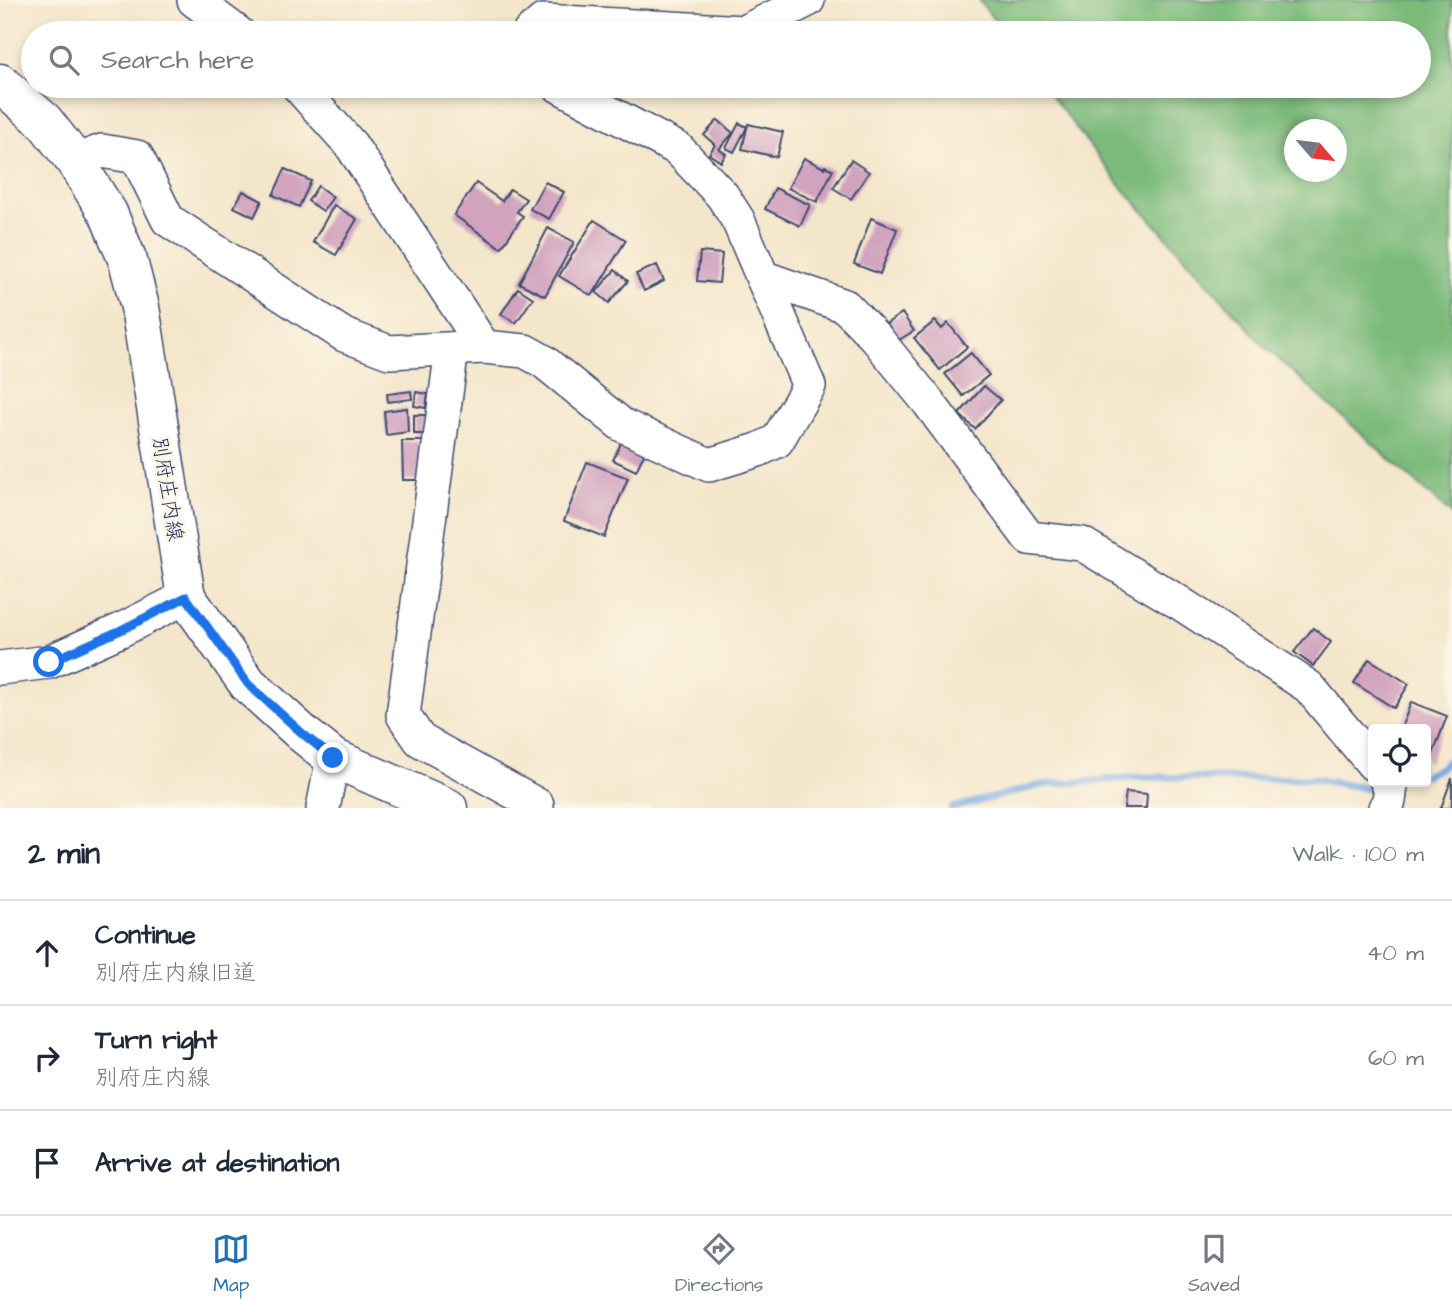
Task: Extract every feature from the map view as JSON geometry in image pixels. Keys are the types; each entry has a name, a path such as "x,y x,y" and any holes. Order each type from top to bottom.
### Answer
{"main road":[{"name":"別府庄内線","path":"0,83 44,121 75,161 108,213 128,261 140,307 186,597 248,684 303,734 333,758 447,808"}],"street":[{"path":"194,0 222,21"},
{"path":"766,21 808,0"},
{"path":"309,98 351,145 468,348 403,715 420,740 537,805 537,808"},
{"path":"75,161 102,150 137,157 167,220 344,335 389,352 468,348 525,351 543,361 622,425 709,465 758,450 777,441 809,386 738,220 722,195 678,149 582,98"},
{"path":"762,276 845,306 876,338 929,403 1029,538 1082,544 1180,603 1309,687 1368,758"},
{"path":"0,668 49,662 186,597"},
{"path":"323,808 333,758"},
{"path":"1385,808 1391,787"}],"green space":[{"path":"979,0 1452,0 1452,515 1266,348 1120,185 1053,98 1431,98 1431,21 995,21"}],"building":[{"path":"718,120 733,133 719,149 726,154 721,162 709,154 715,145 704,135"},
{"path":"739,123 747,127 734,152 726,148"},
{"path":"748,124 783,132 777,157 742,149"},
{"path":"804,158 833,170 817,202 788,188"},
{"path":"851,160 869,172 851,199 833,188"},
{"path":"285,169 311,181 299,207 273,195"},
{"path":"545,182 564,192 549,219 530,209"},
{"path":"476,183 502,201 510,189 526,199 517,212 523,216 501,248 454,215"},
{"path":"318,186 333,197 323,211 308,201"},
{"path":"775,188 810,205 800,226 765,209"},
{"path":"243,191 262,201 254,217 234,207"},
{"path":"334,205 357,219 336,255 313,242"},
{"path":"871,218 897,229 880,274 854,264"},
{"path":"594,220 626,240 592,296 559,276"},
{"path":"548,228 574,242 545,296 519,283"},
{"path":"700,252 722,254 719,283 697,281"},
{"path":"657,265 664,281 644,291 636,274"},
{"path":"615,270 628,281 609,303 596,292"},
{"path":"518,288 533,298 516,323 501,314"},
{"path":"902,313 914,331 897,341 886,324"},
{"path":"935,321 942,329 948,323 967,347 940,370 914,338"},
{"path":"971,353 989,375 963,396 945,374"},
{"path":"984,386 1001,400 975,429 959,414"},
{"path":"411,391 412,399 388,402 387,394"},
{"path":"416,392 428,394 426,408 414,406"},
{"path":"407,408 408,432 386,435 384,411"},
{"path":"414,415 430,415 431,434 414,434"},
{"path":"402,441 423,441 424,480 403,480"},
{"path":"622,441 645,452 636,471 613,460"},
{"path":"587,462 628,478 604,537 564,521"},
{"path":"1313,628 1331,642 1313,666 1294,652"},
{"path":"1369,659 1409,684 1394,708 1354,683"},
{"path":"1411,702 1447,716 1431,759 1431,724 1403,724"},
{"path":"1452,778 1452,808 1441,808"},
{"path":"1126,792 1147,794 1146,808 1124,808"}],"waterway":[{"path":"1431,772 1443,766 1452,756"},
{"path":"952,808 1041,785 1141,777 1315,779 1380,791"}],"route":[{"path":"49,662 186,597 248,684 333,758"}]}
